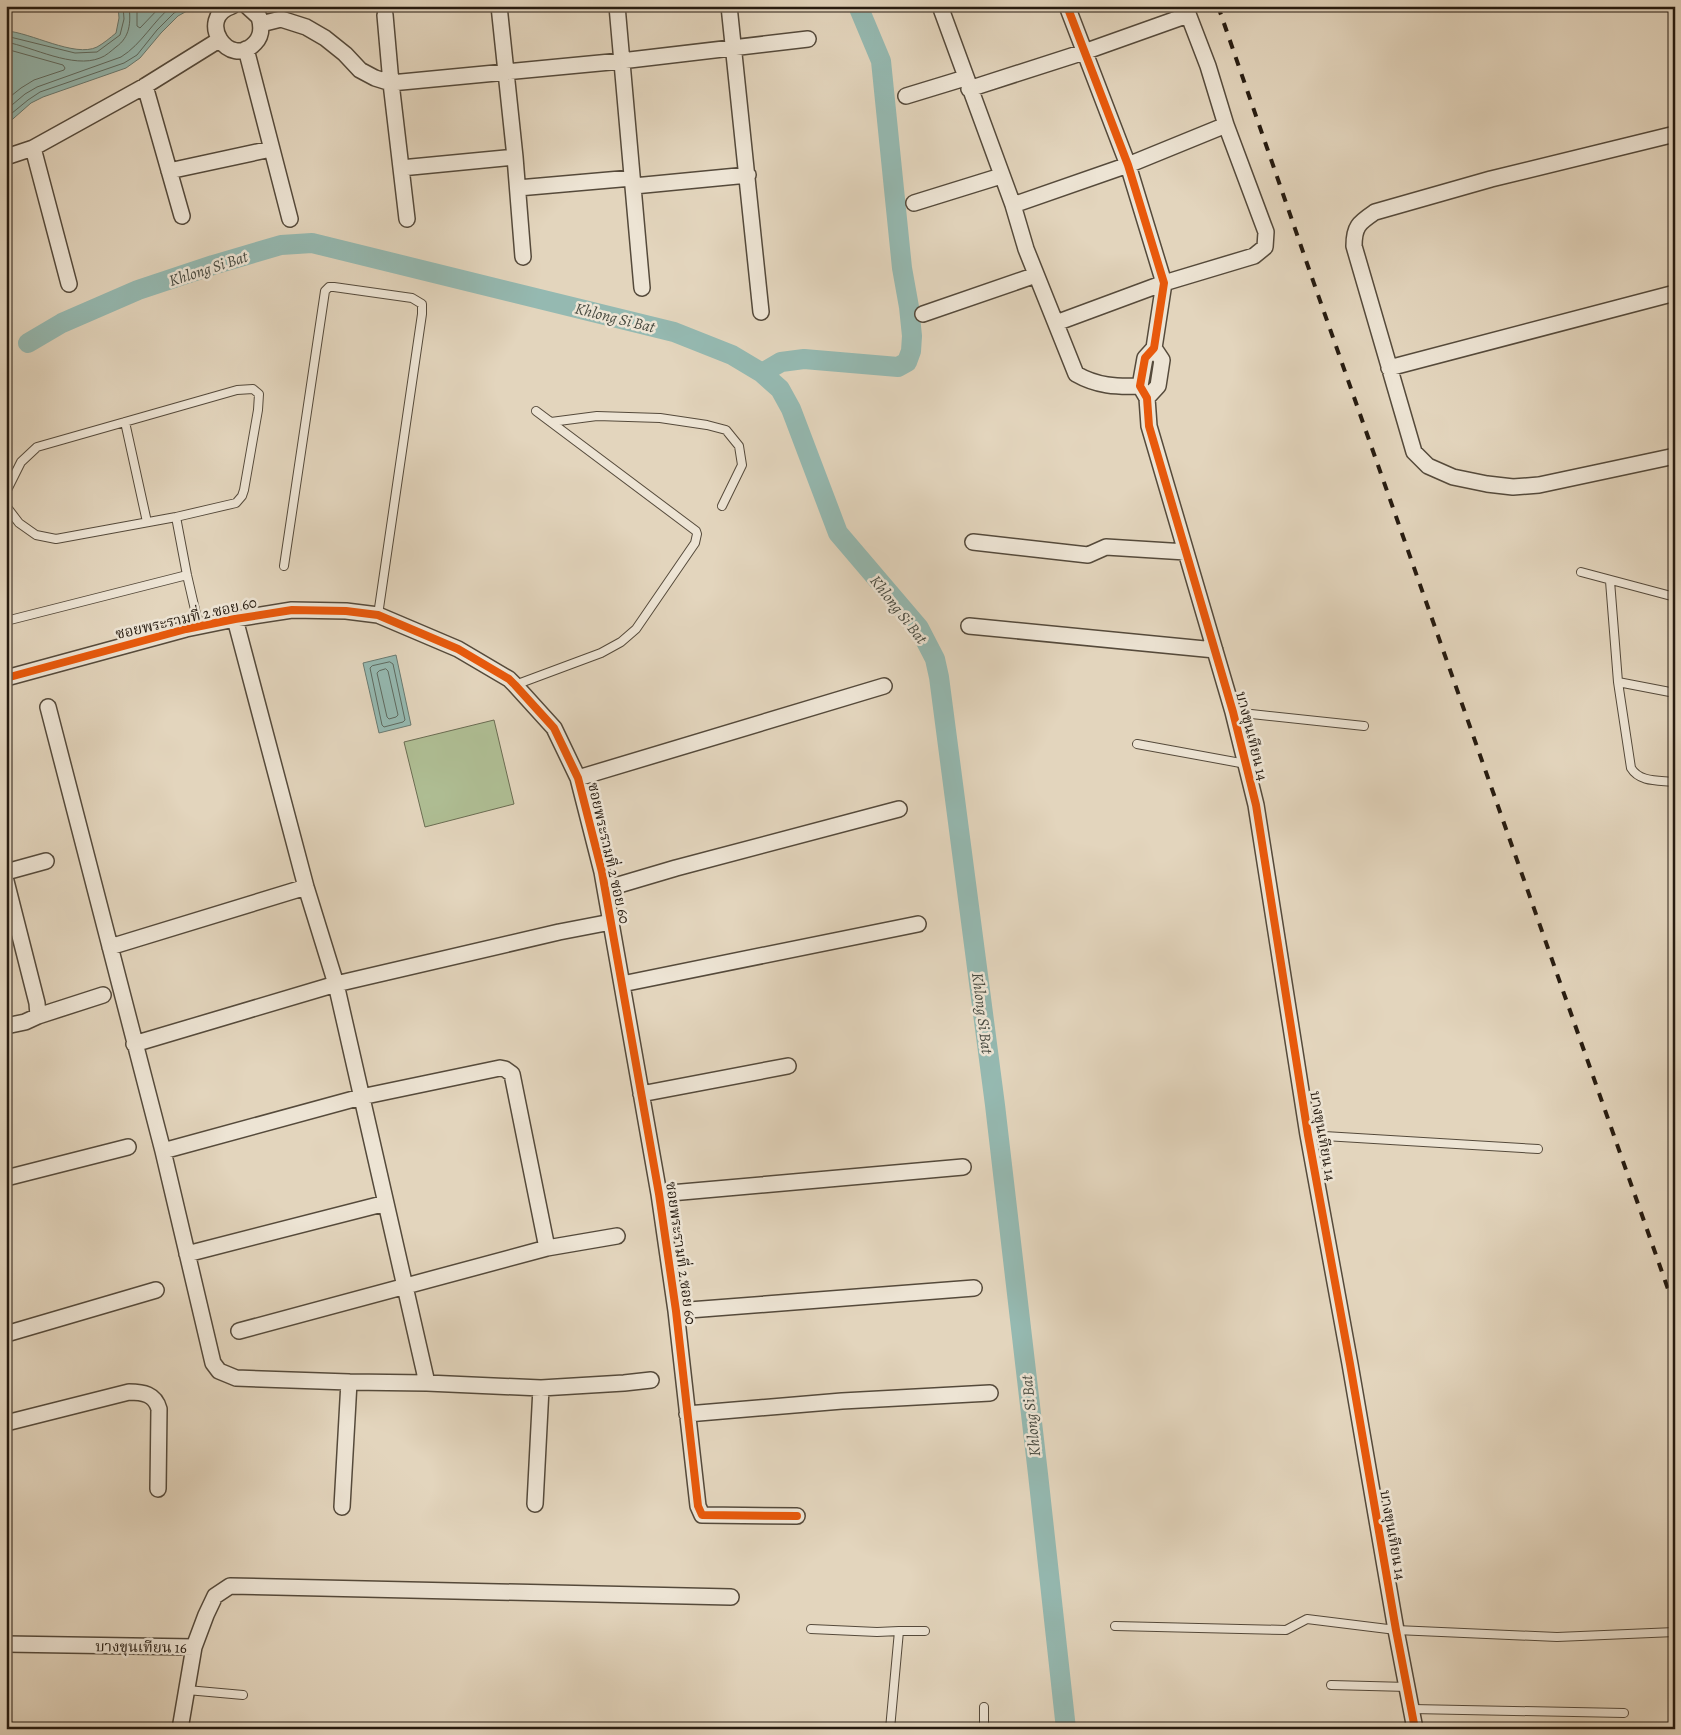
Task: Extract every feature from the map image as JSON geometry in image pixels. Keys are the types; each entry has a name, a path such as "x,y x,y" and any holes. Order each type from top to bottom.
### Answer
{"street":[{"path":"232,6 222,11 216,22 216,33 223,46 230,50 238,51 253,45 261,33 259,17 247,6"},
{"path":"499,6 515,156 523,257"},
{"path":"616,6 642,288"},
{"path":"729,6 761,312"},
{"path":"940,6 1001,176 1014,206 1026,250 1076,374 1084,379 1144,397"},
{"path":"1067,6 1128,165 1164,283"},
{"path":"906,96 967,83 1084,52 1186,10 1208,66 1226,126 1266,232 1265,247 1254,256 1164,283 1056,323"},
{"path":"385,15 391,82 408,219"},
{"path":"261,24 281,19 306,27 346,54 360,70 376,78 391,82 507,73 808,39"},
{"path":"6,157 33,148 145,86 219,40"},
{"path":"246,49 290,219"},
{"path":"145,86 182,216"},
{"path":"1014,206 1128,165 1226,126"},
{"path":"1675,134 1491,179 1375,212 1362,221 1354,232 1354,246 1414,452 1428,466 1453,477 1513,487 1539,485 1675,456"},
{"path":"33,148 69,284"},
{"path":"169,172 272,149"},
{"path":"401,168 515,156"},
{"path":"518,188 748,175"},
{"path":"914,203 1001,176"},
{"path":"923,314 1036,274"},
{"name":"บางขุนเทียน 14","path":"1164,283 1154,348 1145,358 1144,397 1149,426 1233,712 1256,805 1308,1135 1415,1729"},
{"path":"1390,368 1675,293"},
{"path":"973,542 1088,555 1106,547 1186,552"},
{"name":"ซอยพระรามที่ 2 ซอย 60","path":"6,678 198,627 292,610 378,615 458,649 509,679 554,728 578,778 605,889 659,1194 676,1311 698,1506 702,1515 797,1516"},
{"path":"235,619 306,887 336,984 427,1383"},
{"path":"969,626 1215,650"},
{"path":"578,778 884,686"},
{"path":"48,707 163,1151 213,1363 220,1371 236,1378 541,1388 651,1380"},
{"path":"605,889 676,868 900,809"},
{"path":"6,872 46,861"},
{"path":"6,881 37,1003 38,1016"},
{"path":"110,947 306,887"},
{"path":"134,1044 336,984 559,932 611,922"},
{"path":"622,984 918,924"},
{"path":"6,1026 25,1022 103,995"},
{"path":"641,1094 788,1066"},
{"path":"163,1151 361,1098 500,1068 509,1071 513,1077 547,1248"},
{"path":"6,1178 128,1147"},
{"path":"659,1194 963,1167"},
{"path":"187,1254 386,1203"},
{"path":"240,1331 547,1248 617,1236"},
{"path":"676,1311 974,1288"},
{"path":"6,1334 156,1290"},
{"path":"342,1508 350,1382"},
{"path":"535,1504 541,1388"},
{"path":"7,1419 130,1392 150,1395 159,1409 158,1489"},
{"path":"687,1414 842,1401 990,1393"},
{"path":"194,1647 215,1596 230,1586 731,1598"},
{"name":"บางขุนเทียน 16","path":"6,1644 194,1647 180,1729"}],"lane":[{"path":"284,566 325,291 329,287 334,287 412,298 422,304 422,314 378,615"},
{"path":"6,492 20,462 37,447 237,390 249,388 256,390 259,394 258,410 242,496 239,501 176,517 56,539 36,535 19,523 6,506"},
{"path":"514,685 601,653 621,642 636,629 695,544 696,538 696,531 536,411"},
{"path":"551,422 597,416 660,418 707,424 726,430 739,446 742,465 722,506"},
{"path":"125,422 147,522"},
{"path":"176,517 186,575 198,627"},
{"path":"1581,572 1675,598"},
{"path":"6,621 186,575"},
{"path":"1610,581 1618,682 1631,768 1641,778 1675,782"},
{"path":"1618,682 1675,693"},
{"path":"1233,712 1364,726"},
{"path":"1137,744 1246,764"},
{"path":"1308,1135 1538,1148"},
{"path":"1115,1626 1286,1630 1307,1620 1396,1630 1557,1637 1675,1632"},
{"path":"811,1629 877,1632 925,1631"},
{"path":"890,1729 898,1631"},
{"path":"1331,1685 1408,1687"},
{"path":"187,1690 243,1695"},
{"path":"984,1707 984,1729"},
{"path":"1412,1709 1624,1713"}],"green space":[{"path":"494,720 514,804 425,827 404,742"}],"water":[{"path":"118,6 196,6 178,16 140,58 126,68 43,97 31,103 6,125 6,31 16,32 65,47 88,50 97,47 116,33 119,18"},
{"path":"396,655 411,725 379,733 363,663"}],"waterway":[{"path":"762,373 781,362 804,359 898,367 907,362 911,351 912,336 902,268 881,61 858,6"},
{"name":"Khlong Si Bat","path":"28,343 62,323 138,290 281,245 312,243 674,332 732,355 762,373 780,389 791,409 838,533 919,628 935,659 939,677 995,1105 1066,1729"}],"railway":[{"path":"1218,6 1675,1309"}],"cycle path":[{"path":"1067,6 1128,165 1164,283 1154,348 1145,358 1140,386 1147,398 1149,426 1233,712 1256,805 1308,1135 1415,1729"},
{"path":"6,678 186,629 292,610 346,611 378,615 458,649 509,679 515,685 554,728 578,778 602,872 659,1194 676,1311 698,1506 702,1515 797,1516"}]}
